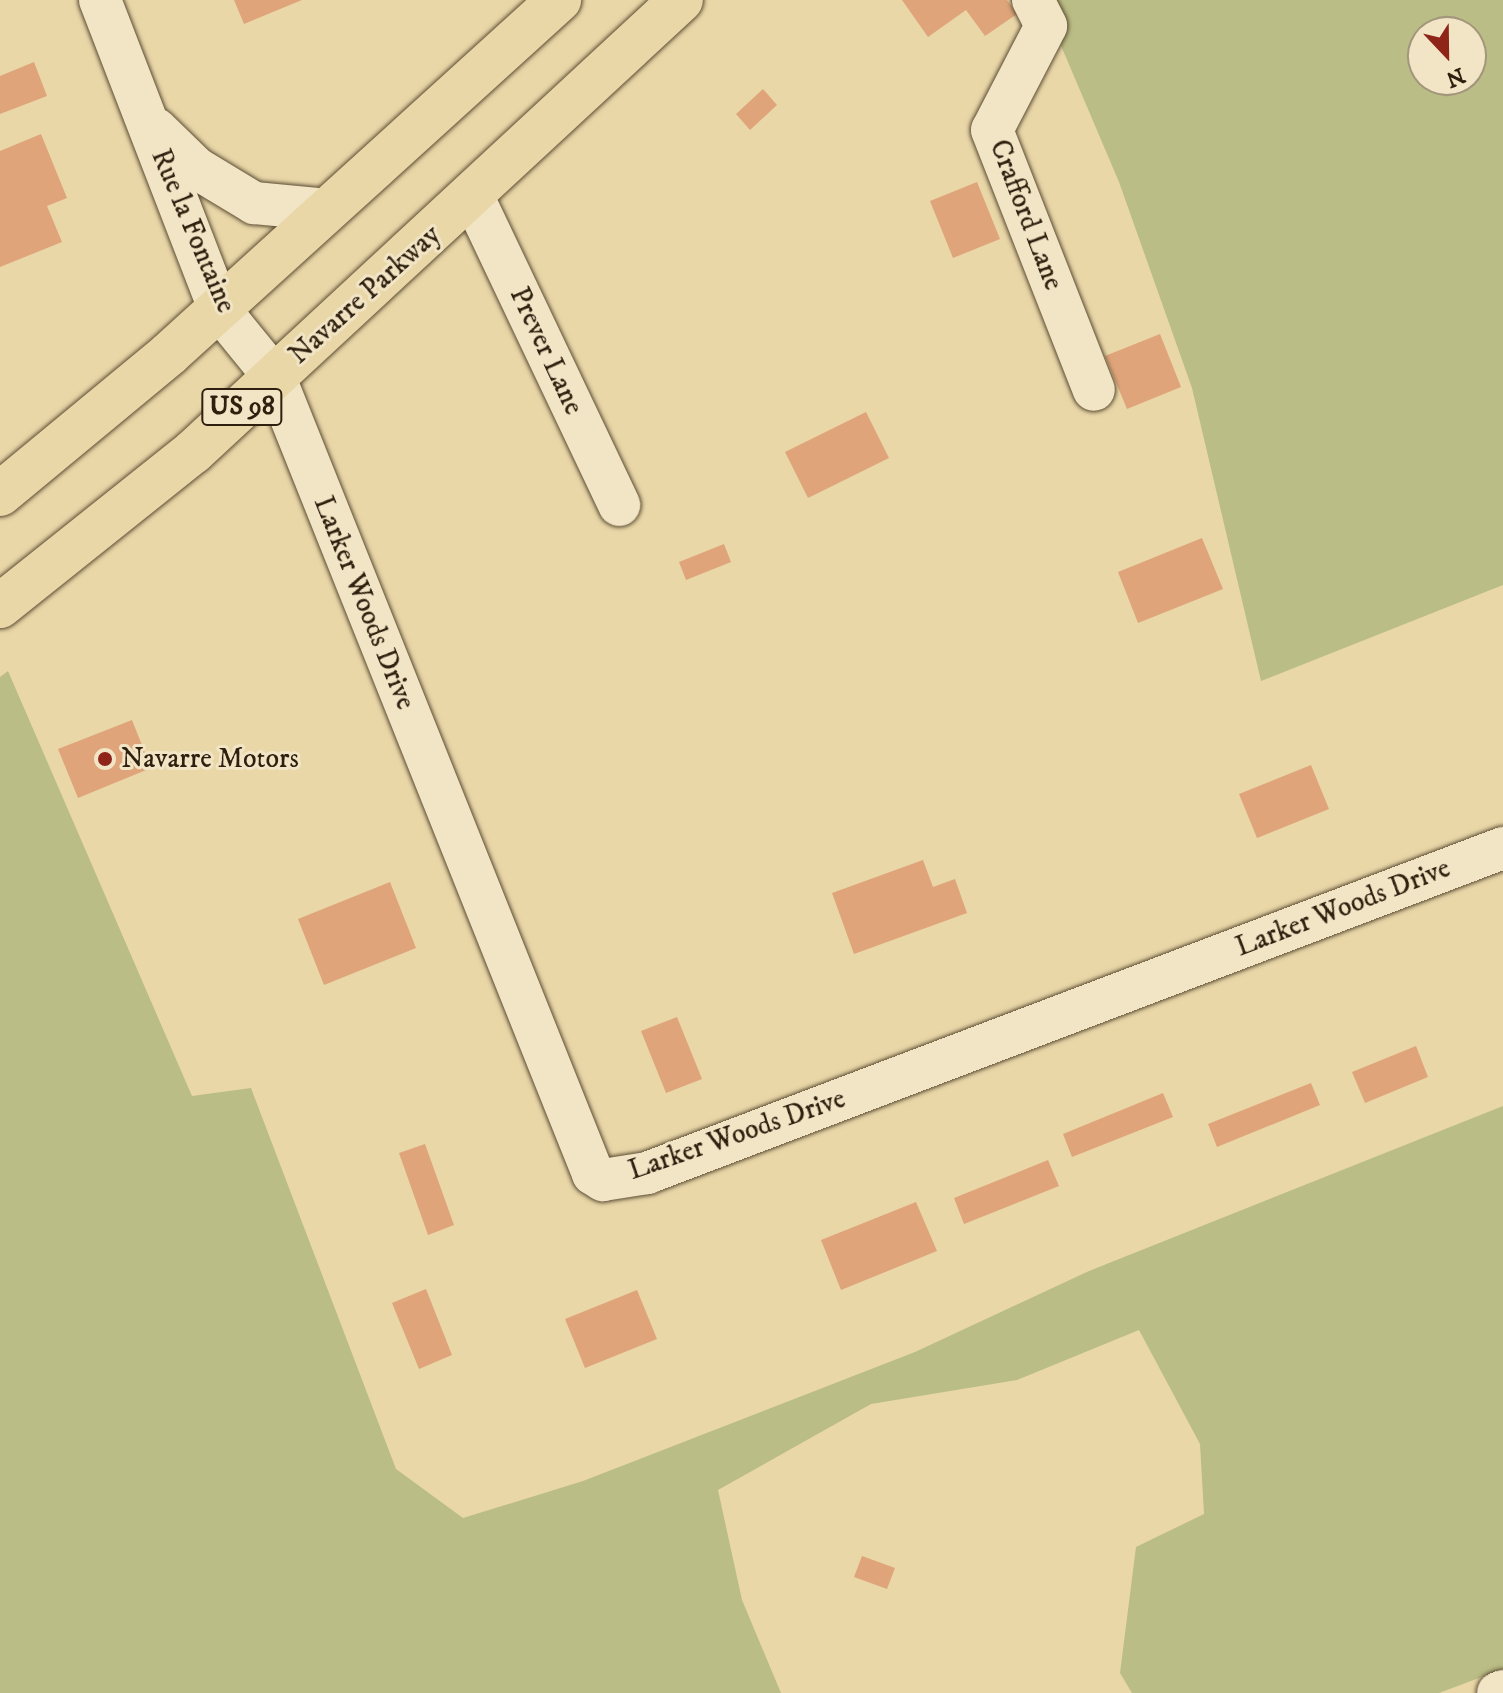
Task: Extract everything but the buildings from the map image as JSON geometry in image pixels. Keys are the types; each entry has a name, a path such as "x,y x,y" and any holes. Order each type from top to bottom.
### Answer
{"highway":[{"path":"0,494 219,309 559,0"},
{"name":"Navarre Parkway","path":"0,606 275,378 473,197 681,0"}],"street":[{"name":"Rue la Fontaine","path":"100,0 219,309 275,378"},
{"name":"Crafford Lane","path":"1033,0 1046,26 992,130 1094,390"},
{"name":"Rue la Fontaine","path":"146,120 196,168 254,203 328,210"},
{"name":"Prever Lane","path":"473,197 619,505"},
{"name":"Larker Woods Drive","path":"275,378 586,1160 603,1180 647,1173 1503,848"}],"green space":[{"path":"1053,0 1503,0 1503,585 1261,681 1192,388 1119,182 1059,41"},
{"path":"8,671 192,1096 251,1088 396,1469 463,1518 583,1481 915,1352 1089,1271 1503,1106 1503,1669 1439,1693 1132,1693 1120,1673 1136,1547 1204,1514 1200,1444 1139,1330 1017,1380 871,1404 718,1490 742,1600 781,1693 0,1693 0,677"}],"place":[{"name":"Navarre Motors","path":"105,759"}]}
